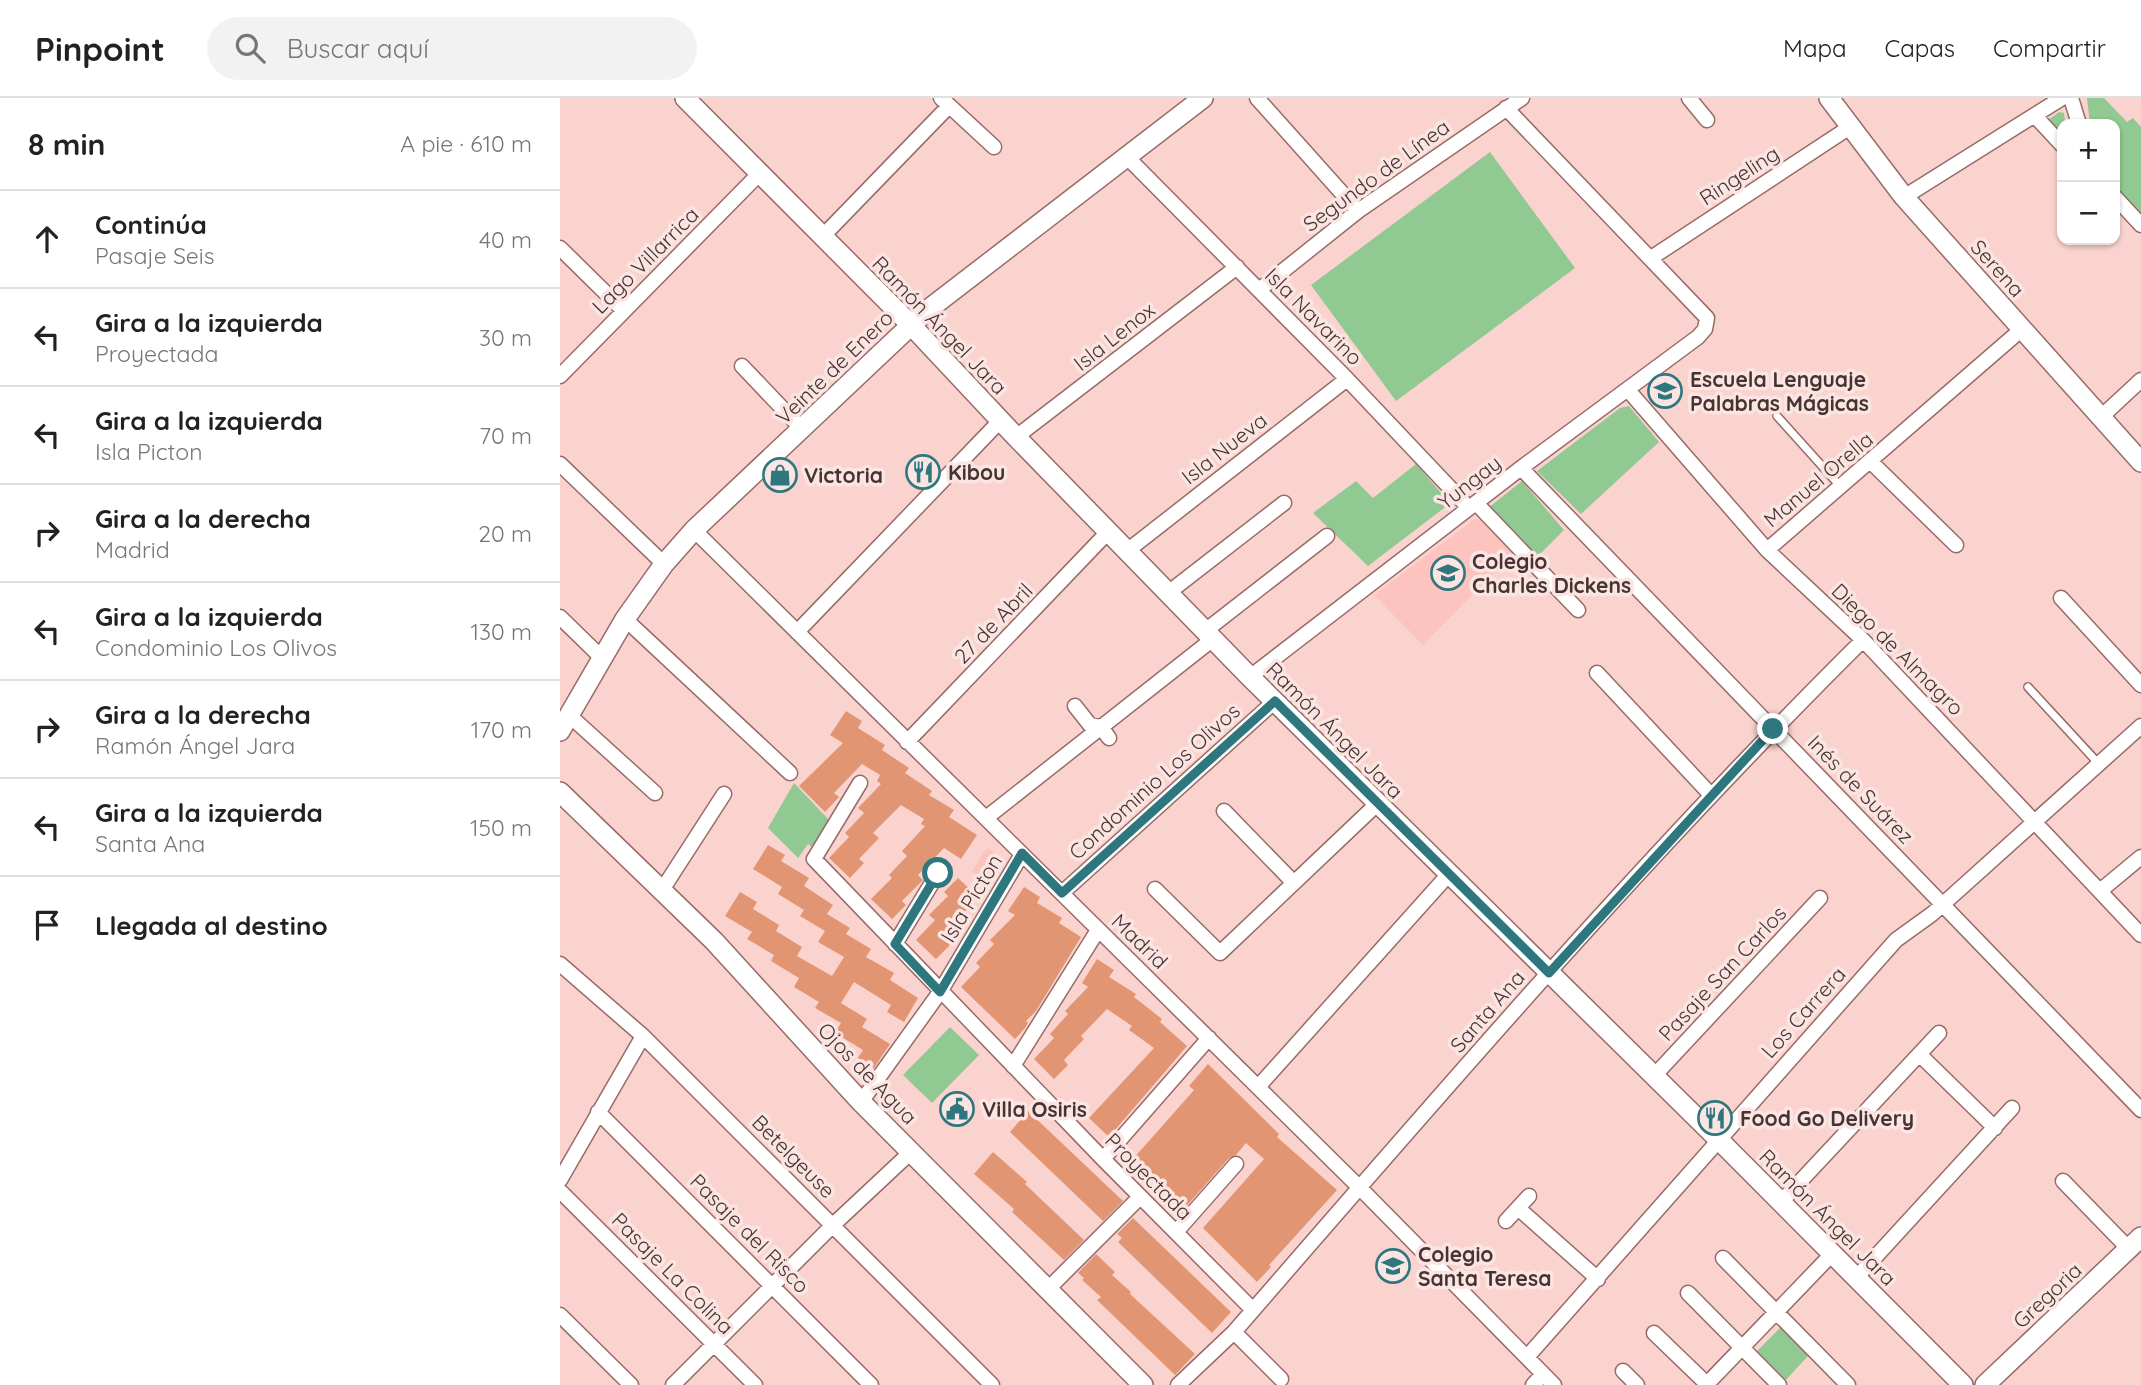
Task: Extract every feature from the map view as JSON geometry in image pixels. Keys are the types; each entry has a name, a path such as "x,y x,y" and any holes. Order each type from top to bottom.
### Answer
{"main road":[{"name":"Ramón Ángel Jara","path":"685,98 911,325 1016,438 1250,677 1963,1385"},
{"name":"Veinte de Enero","path":"565,723 625,619 664,564 695,530 911,325 1203,98"},
{"name":"Serena","path":"1829,98 1904,197 2141,462"},
{"name":"Ojos de Agua","path":"560,792 714,941 861,1102 1143,1385"},
{"name":"Gregoria","path":"1984,1385 2135,1243"}],"street":[{"path":"1257,98 1357,211"},
{"name":"Segundo de Línea","path":"1259,290 1357,211 1522,98"},
{"path":"1689,98 1707,120"},
{"path":"1904,197 2062,98"},
{"path":"2071,98 2077,119"},
{"path":"823,236 945,102 994,147"},
{"path":"1506,108 1651,258"},
{"path":"2035,116 2057,140"},
{"name":"Ringeling","path":"1651,258 1850,127"},
{"name":"Isla Navarino","path":"1126,156 1578,610"},
{"name":"Lago Villarrica","path":"560,376 760,173"},
{"path":"2120,202 2141,225"},
{"path":"560,248 623,310"},
{"name":"Yungay","path":"1250,677 1472,505 1698,337 1705,329 1707,318 1651,258"},
{"name":"Isla Lenox","path":"1016,438 1237,267"},
{"name":"Manuel Orella","path":"1767,550 2022,329"},
{"path":"742,366 802,429"},
{"name":"Isla Nueva","path":"1127,551 1348,379"},
{"path":"2100,418 2141,380"},
{"name":"Diego de Almagro","path":"1628,390 1767,550 1863,639 2141,935"},
{"path":"797,632 1000,421"},
{"path":"1871,462 1956,545"},
{"path":"560,464 664,564"},
{"name":"Inés de Suárez","path":"1521,468 2141,1110"},
{"path":"1168,593 1284,503"},
{"name":"Madrid","path":"695,530 1360,1188 1527,1357 1538,1380 1554,1385"},
{"name":"27 de Abril","path":"907,742 1108,532"},
{"path":"986,818 1105,733 1209,635 1327,536"},
{"path":"2062,598 2141,685"},
{"path":"560,617 602,657"},
{"path":"625,619 790,773"},
{"name":"Santa Ana","path":"1178,1385 1234,1332 1549,973 1711,795 1863,639"},
{"path":"1597,673 1711,795"},
{"name":"Condominio Los Olivos","path":"1062,893 1275,701"},
{"path":"1075,706 1090,724 1105,733"},
{"path":"565,723 655,793"},
{"name":"Los Carrera","path":"1527,1357 1896,940 1943,904 2141,726"},
{"name":"Proyectada","path":"860,782 814,859 1102,1159 1252,1310"},
{"path":"662,890 724,794"},
{"path":"1155,889 1220,953 1377,804"},
{"path":"1224,811 1294,883"},
{"name":"Isla Picton","path":"861,1102 940,992 1022,853"},
{"path":"2100,891 2141,857"},
{"path":"895,944 938,873"},
{"path":"1258,1087 1449,874"},
{"name":"Pasaje San Carlos","path":"1654,1076 1820,898"},
{"path":"1013,1066 1098,930"},
{"name":"Betelgeuse","path":"560,964 643,1036 992,1385"},
{"path":"1781,1202 1939,1032"},
{"path":"560,1180 643,1036"},
{"path":"1102,1159 1209,1038"},
{"path":"1920,1055 1995,1128"},
{"path":"1856,1278 2012,1108"},
{"name":"Pasaje del Risco","path":"598,1112 871,1385"},
{"path":"673,1385 911,1152"},
{"path":"1176,1232 1236,1164"},
{"path":"2063,1181 2135,1243"},
{"name":"Pasaje La Colina","path":"560,1191 755,1385"},
{"path":"1506,1221 1529,1196"},
{"path":"1049,1288 1140,1197"},
{"path":"1518,1208 1598,1279"},
{"path":"1654,1333 1707,1385 1832,1254"},
{"path":"1723,1258 1848,1385"},
{"path":"1688,1293 1779,1385"},
{"path":"560,1315 631,1385"},
{"path":"1234,1332 1281,1379"},
{"path":"1623,1371 1637,1385"}],"lane":[{"path":"1777,416 1840,486"},
{"path":"2028,687 2099,764"}],"shaded area":[{"name":"Colegio Charles Dickens","path":"1475,519 1486,520 1515,551 1423,645 1374,595"},
{"path":"987,848 1003,859 988,883 971,872"}],"green space":[{"path":"2087,98 2104,98 2127,122 2133,118 2141,127 2141,215 2120,192 2120,119 2089,119"},
{"path":"2059,112 2064,113 2065,119 2057,119 2057,130 2048,120"},
{"path":"1490,152 1575,268 1396,401 1311,285"},
{"path":"1629,406 1659,442 1581,514 1537,471 1620,408"},
{"path":"1416,464 1448,501 1448,505 1368,566 1313,513 1356,481 1373,498"},
{"path":"1522,481 1564,530 1537,557 1488,508"},
{"path":"794,783 830,821 814,849 808,844 798,858 768,828"},
{"path":"950,1027 979,1055 932,1103 903,1075"},
{"path":"1781,1327 1808,1356 1784,1382 1754,1354"}],"building":[{"path":"846,711 862,721 858,728 885,745 882,750 909,768 905,773 932,791 929,795 954,810 949,817 977,835 961,859 944,848 918,875 923,880 902,901 906,905 892,919 871,899 892,878 889,875 907,856 902,851 925,826 921,824 924,819 901,805 873,833 879,838 859,859 864,863 850,878 829,858 849,837 845,833 864,813 858,808 881,784 877,781 880,775 862,764 834,793 839,797 825,812 799,786 843,743 830,735"},
{"path":"768,845 785,855 781,861 809,878 804,886 833,905 827,914 850,928 846,934 871,949 866,957 894,973 890,980 918,998 904,1022 887,1012 891,1005 854,982 841,1003 867,1019 862,1027 890,1044 874,1068 858,1058 863,1050 835,1033 841,1023 815,1008 819,1002 794,987 799,978 771,961 774,955 747,939 752,932 725,916 740,892 757,902 753,909 779,925 776,931 802,947 797,956 832,976 844,957 818,942 825,931 800,916 804,910 778,894 782,887 753,869"},
{"path":"958,878 978,897 960,917 963,920 945,940 950,945 936,959 916,940 935,920 929,915 948,896 944,892"},
{"path":"1024,887 1040,897 1037,903 1062,918 1059,923 1081,937 1036,1011 1026,1021 1028,1023 1025,1028 1015,1039 961,987 980,967 976,963 994,944 990,940 1015,915 1008,911"},
{"path":"1097,959 1114,970 1109,977 1136,994 1134,997 1162,1019 1160,1022 1187,1046 1109,1137 1089,1118 1154,1048 1129,1030 1132,1026 1107,1009 1081,1036 1084,1039 1064,1060 1068,1065 1054,1079 1034,1059 1054,1038 1050,1034 1068,1014 1065,1011 1088,987 1082,983"},
{"path":"1208,1064 1279,1134 1277,1137 1337,1190 1257,1282 1203,1228 1264,1159 1246,1143 1236,1155 1229,1158 1183,1210 1133,1159 1194,1090 1189,1086"},
{"path":"1028,1111 1123,1201 1103,1221 1010,1132"},
{"path":"993,1152 1084,1240 1064,1260 1012,1212 1014,1209 974,1174"},
{"path":"1133,1218 1231,1312 1212,1333 1118,1242 1122,1238 1117,1234"},
{"path":"1096,1254 1115,1272 1112,1275 1131,1292 1130,1294 1195,1354 1175,1375 1097,1300 1101,1297 1082,1280 1084,1278 1078,1273"}],"place":[{"name":"Escuela Lenguaje Palabras Mágicas","path":"1665,391"},
{"name":"Kibou","path":"923,472"},
{"name":"Victoria","path":"780,475"},
{"name":"Colegio Charles Dickens","path":"1448,573"},
{"name":"Villa Osiris","path":"957,1109"},
{"name":"Food Go Delivery","path":"1715,1118"},
{"name":"Colegio Santa Teresa","path":"1393,1266"}],"route":[{"path":"938,873 895,944 940,992 1022,853 1062,893 1275,701 1549,973 1773,729"}]}
